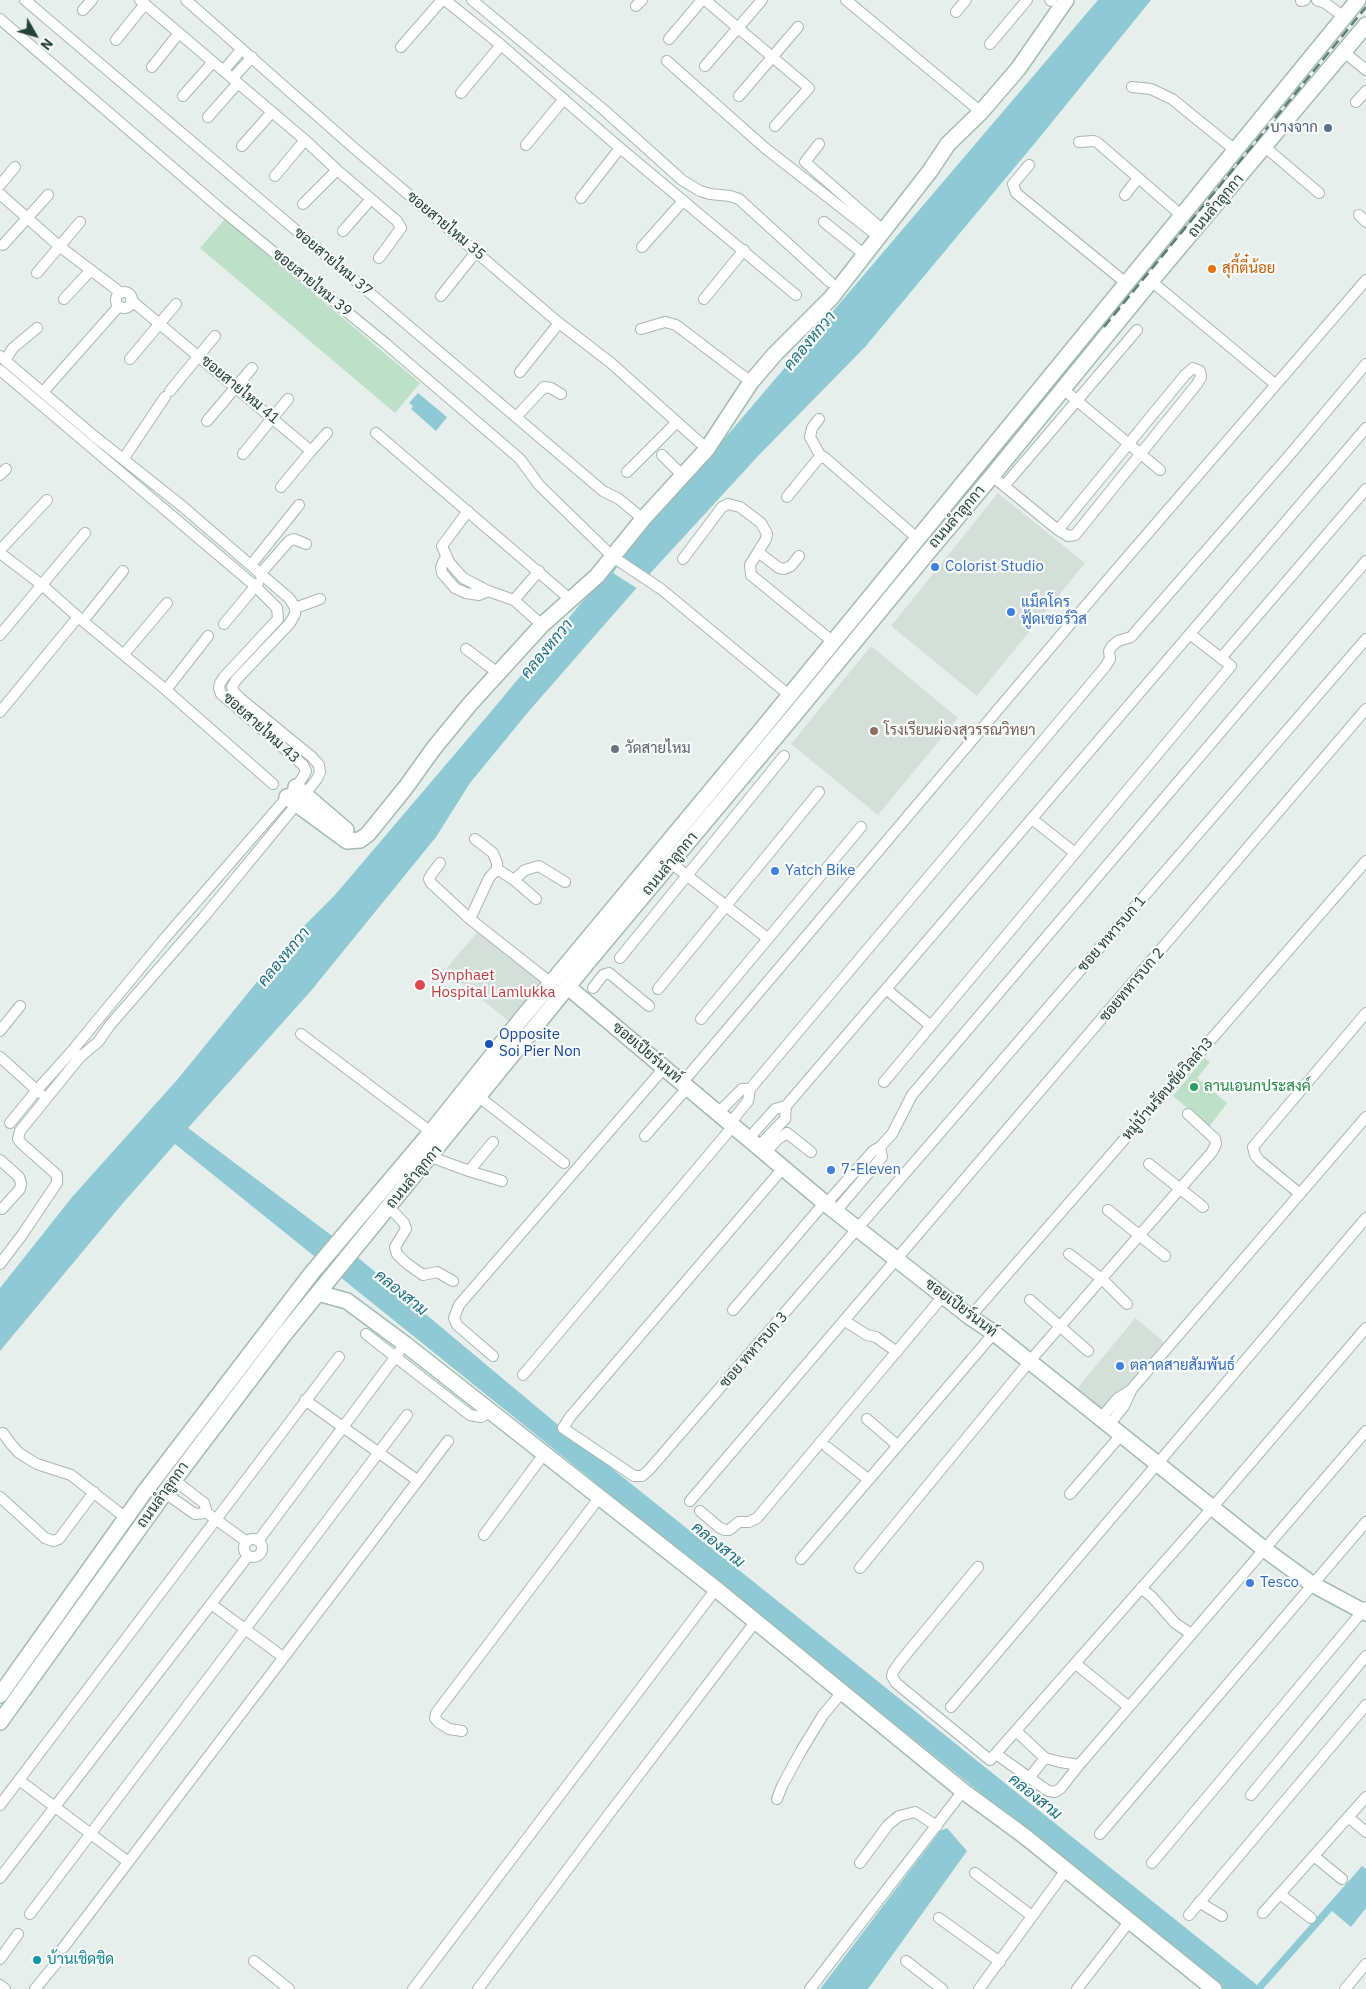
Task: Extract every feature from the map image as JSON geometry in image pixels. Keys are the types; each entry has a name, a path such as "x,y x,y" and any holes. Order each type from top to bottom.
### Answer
{"main road":[{"path":"296,796 351,834 354,842 368,834 406,787 434,748 498,673 542,625 615,559 643,519 707,449 751,382 775,354 832,298 930,171 948,144 981,112 1018,69 1056,0"},
{"name":"ถนนลำลูกกา","path":"0,1722 169,1487 283,1336 587,963 671,863 697,819 789,695 832,641 1358,0"},
{"path":"1344,17 1363,28"},
{"name":"ถนนลำลูกกา","path":"0,1695 126,1518 342,1236 431,1132 551,983 697,819 812,694 1151,281 1363,28"},
{"name":"ซอยเปียร์นนท์","path":"568,987 858,1229 970,1317 994,1333 1264,1549 1312,1584 1365,1610"},
{"path":"321,1289 347,1301 405,1344 716,1589 964,1791 1024,1835 1213,1989"}],"street":[{"name":"ซอยสายไหม 37","path":"26,0 603,491 619,499 643,519"},
{"path":"83,10 92,0"},
{"name":"ซอยสายไหม 35","path":"186,0 354,148 559,322 611,363 707,449"},
{"path":"401,47 444,0 501,45 620,148 796,295"},
{"path":"472,0 604,110 682,180 700,191 739,199 830,282"},
{"path":"669,39 704,0 810,88 775,126"},
{"path":"705,66 762,0"},
{"path":"846,0 981,112"},
{"path":"956,12 966,0"},
{"path":"990,44 1027,0"},
{"path":"1317,0 1344,17"},
{"path":"116,40 143,2 397,221 401,228 379,258"},
{"name":"ซอยสายไหม 39","path":"0,19 222,210 385,343 520,459 539,485 615,559 661,589 789,695"},
{"path":"739,96 798,27"},
{"path":"152,67 179,33"},
{"path":"461,94 501,45"},
{"path":"224,70 242,49"},
{"path":"1344,52 1366,70"},
{"path":"208,118 252,57"},
{"path":"667,61 765,148 881,234"},
{"path":"183,96 213,62"},
{"path":"1132,87 1151,88 1172,99 1235,150"},
{"path":"1356,102 1366,91"},
{"path":"526,145 564,99"},
{"path":"242,146 272,112"},
{"path":"275,176 305,140"},
{"path":"1079,142 1094,141 1098,143 1181,216"},
{"path":"819,144 804,162 881,234"},
{"path":"1265,147 1319,193"},
{"path":"581,198 620,148"},
{"path":"1030,165 1013,184 1016,193 1126,283"},
{"path":"0,185 15,167"},
{"path":"303,204 337,170"},
{"path":"1125,195 1138,178"},
{"path":"0,194 90,271 121,293 128,294 131,300 127,307 119,306"},
{"path":"3,245 48,195"},
{"path":"344,231 370,199"},
{"path":"642,247 683,201"},
{"path":"37,272 80,222"},
{"path":"824,222 865,255"},
{"path":"704,299 744,250"},
{"path":"441,296 476,252"},
{"path":"64,299 90,271"},
{"path":"645,1136 685,1085 1275,384 1366,280"},
{"path":"1151,281 1275,384"},
{"path":"119,306 116,299 121,293"},
{"name":"ซอยสายไหม 41","path":"131,300 312,451"},
{"path":"130,359 176,304"},
{"path":"43,392 119,306"},
{"path":"520,372 559,322"},
{"path":"641,328 665,322 676,325 751,382"},
{"path":"10,1123 36,1090 76,1054 98,1042 110,1025 203,918 296,796 317,779 320,772 319,765 285,734 241,699 232,687 236,680 290,623 295,614 295,608 290,599 124,458 94,436 2,358 37,328"},
{"path":"1005,486 1137,330"},
{"path":"124,458 168,394 215,336"},
{"path":"523,1375 732,1124 748,1100 750,1089 1105,667 1110,659 1109,652 1112,646 1118,641 1131,636 1293,451 1366,364"},
{"path":"207,421 252,368"},
{"path":"992,476 1058,530 1068,536 1075,535 1197,384 1201,376 1200,371 1196,368 1190,370 1058,530"},
{"name":"ซอยสายไหม 43","path":"0,370 255,586 277,608 278,619 224,677 219,688 221,694 306,770 296,796 172,930 76,1054"},
{"path":"516,417 544,387 551,388 561,394"},
{"path":"1064,389 1160,470"},
{"path":"1167,397 1179,406"},
{"path":"243,454 288,399"},
{"path":"819,419 812,428 810,437 821,457 830,460 917,538"},
{"path":"627,472 677,422"},
{"path":"758,1145 775,1109 786,1106 1366,428"},
{"path":"376,433 540,571 571,600"},
{"path":"281,487 327,434"},
{"path":"662,455 682,475"},
{"path":"787,498 821,457"},
{"path":"1094,485 1107,495"},
{"path":"1221,658 1366,489"},
{"path":"47,500 0,552 124,654 273,784"},
{"path":"683,559 722,507 728,504 740,507 766,528 768,534 750,565 751,575 832,641"},
{"path":"251,565 298,505"},
{"path":"468,511 442,546 446,556 463,578 488,591 514,600 542,625"},
{"path":"0,635 85,533"},
{"path":"224,624 289,541 294,539 306,544"},
{"path":"758,552 778,568 784,569 792,566 799,556"},
{"path":"733,1310 829,1205 873,1150 880,1147 892,1134 912,1095 1366,561"},
{"path":"0,712 123,571"},
{"path":"514,600 540,571"},
{"path":"295,608 320,599"},
{"path":"124,654 168,602"},
{"path":"884,1082 1231,666 1190,634"},
{"path":"166,690 208,636"},
{"name":"ซอย ทหารบก 1","path":"858,1229 1366,639"},
{"path":"466,649 498,673"},
{"name":"ซอยทหารบก 2","path":"690,1501 1366,709"},
{"path":"620,958 784,756"},
{"path":"658,989 819,792"},
{"path":"1032,819 1075,853"},
{"path":"701,1019 861,827"},
{"path":"470,919 489,878 497,869 493,853 475,839"},
{"name":"หมู่บ้านรัตนชัยวิลล่า3","path":"970,1317 1366,861"},
{"path":"440,863 429,879 470,919 551,983"},
{"path":"671,863 767,938"},
{"path":"514,880 525,870 540,866 565,882"},
{"path":"497,869 514,880 536,899"},
{"path":"587,963 603,976"},
{"path":"593,988 606,973 613,974 650,1006"},
{"path":"886,988 931,1026"},
{"path":"0,1031 20,1006"},
{"path":"1300,1194 1260,1161 1255,1155 1253,1148 1366,1012"},
{"path":"301,1034 431,1132"},
{"path":"0,1264 57,1183 57,1175 21,1143 18,1138 20,1131 46,1098 76,1054"},
{"path":"0,1057 46,1098"},
{"path":"493,1356 457,1325 454,1318 459,1305 664,1068"},
{"path":"718,1113 742,1090 750,1089"},
{"path":"479,1097 564,1163"},
{"path":"860,1568 1029,1362 1212,1152 1216,1144 1213,1135 1188,1114"},
{"path":"1105,1422 1118,1398 1131,1390 1366,1117"},
{"path":"758,1145 787,1133 811,1152"},
{"path":"469,1171 492,1142"},
{"path":"431,1156 469,1171 502,1181"},
{"path":"0,1160 19,1177 21,1183 20,1189 2,1209"},
{"path":"1149,1164 1203,1207"},
{"name":"ซอย ทหารบก 3","path":"784,1167 570,1417 563,1428 634,1476 642,1476 858,1229"},
{"path":"389,1207 404,1223 406,1229 395,1247 397,1254 423,1275 437,1272 453,1281"},
{"path":"1108,1210 1139,1237 1165,1256"},
{"path":"951,1707 1366,1218"},
{"path":"1069,1254 1102,1280 1127,1304"},
{"path":"700,1511 720,1528 726,1530 729,1530 739,1522 749,1522 757,1518 944,1295"},
{"path":"1030,1300 1088,1351"},
{"path":"845,1321 867,1335 876,1337 897,1352"},
{"path":"978,1567 899,1663 892,1672 892,1676 896,1683 990,1760 1212,1508 1366,1328"},
{"path":"801,1559 994,1333"},
{"path":"366,1334 470,1415 481,1417 491,1412"},
{"path":"248,1556 244,1549 252,1542 405,1344"},
{"path":"0,1805 339,1357"},
{"path":"305,1400 417,1480"},
{"path":"30,1914 407,1414"},
{"path":"867,1419 897,1445"},
{"path":"996,1754 1048,1791 1055,1792 1061,1788 1366,1431"},
{"path":"3,1433 19,1453 37,1464 71,1474 126,1518"},
{"path":"1070,1494 1121,1435"},
{"path":"63,1948 127,1861 448,1441"},
{"path":"827,1446 869,1480"},
{"path":"484,1535 544,1454"},
{"path":"169,1487 204,1503 207,1513 262,1547 256,1556 248,1556"},
{"path":"169,1487 195,1514 207,1513"},
{"path":"0,1497 46,1538 53,1541 59,1539 94,1492"},
{"path":"462,1731 449,1729 438,1722 435,1718 436,1713 600,1498"},
{"path":"1100,1834 1366,1522"},
{"path":"0,1878 248,1556"},
{"path":"1142,1588 1175,1623 1191,1634"},
{"path":"413,1989 716,1589"},
{"path":"211,1604 283,1657"},
{"path":"1152,1863 1365,1610"},
{"path":"478,1989 756,1621"},
{"path":"1251,1795 1366,1656"},
{"path":"1076,1664 1129,1707"},
{"path":"777,1799 800,1751 823,1715 843,1691"},
{"path":"1188,1915 1366,1705"},
{"path":"1016,1731 1045,1758 1079,1765"},
{"path":"1029,1778 1045,1758"},
{"path":"19,1780 127,1861"},
{"path":"810,1989 964,1791"},
{"path":"1263,1913 1366,1797"},
{"path":"860,1863 888,1825 899,1816 915,1812 937,1826"},
{"path":"1348,1817 1366,1832"},
{"path":"1314,1856 1342,1879"},
{"path":"979,1989 1066,1870"},
{"path":"975,1873 1032,1916"},
{"path":"1280,1894 1311,1918"},
{"path":"1199,1902 1222,1916"},
{"path":"939,1918 1000,1962"},
{"path":"1077,1989 1129,1922"},
{"path":"0,1959 18,1934"},
{"path":"35,1989 58,1960"},
{"path":"254,1961 289,1989"},
{"path":"906,1961 942,1989"},
{"path":"1345,1989 1366,1964"},
{"path":"0,1985 5,1989"}],"shaded area":[{"path":"998,493 1085,563 977,696 891,626"},
{"name":"โรงเรียนผ่องสุวรรณวิทยา","path":"871,646 958,718 878,815 791,744"},
{"path":"479,930 545,982 511,1023 445,970"},
{"name":"ตลาดสายสัมพันธ์","path":"1135,1318 1164,1342 1105,1414 1076,1390"}],"green space":[{"path":"225,219 420,383 395,413 200,248"},
{"name":"ลานเอนกประสงค์","path":"1204,1058 1210,1062 1197,1078 1227,1103 1209,1127 1173,1096"}],"water":[{"name":"คลองหกวา","path":"1098,0 1151,0 865,347 759,455 633,592 529,711 470,783 436,837 310,992 188,1128 331,1235 569,1434 1257,1985 1362,1866 1366,1869 1366,1908 1351,1927 1332,1911 1263,1989 1224,1989 175,1144 123,1203 0,1351 0,1288 73,1196 177,1080 297,933 335,895 596,585 719,445"},
{"path":"418,393 447,417 436,431 411,409 413,406 409,403"},
{"path":"947,1828 967,1851 868,1989 820,1989 940,1831"}],"pier":[{"path":"619,564 646,581 638,589 613,573"}],"railway":[{"path":"1104,327 1366,7"}],"place":[{"name":"บางจาก","path":"1328,128"},
{"name":"สุกี้ตี๋น้อย","path":"1212,269"},
{"name":"Colorist Studio","path":"935,567"},
{"name":"แม็คโคร ฟู้ดเซอร์วิส","path":"1011,612"},
{"name":"โรงเรียนผ่องสุวรรณวิทยา","path":"874,731"},
{"name":"วัดสายไหม","path":"615,749"},
{"name":"Yatch Bike","path":"775,871"},
{"name":"Synphaet Hospital Lamlukka","path":"420,985"},
{"name":"Opposite Soi Pier Non","path":"489,1044"},
{"name":"ลานเอนกประสงค์","path":"1194,1087"},
{"name":"7-Eleven","path":"831,1170"},
{"name":"ตลาดสายสัมพันธ์","path":"1120,1366"},
{"name":"Tesco","path":"1250,1583"},
{"name":"บ้านเชิดชิด","path":"37,1960"}],"water label":[{"name":"คลองสาม","path":"401,1293"},
{"name":"คลองสาม","path":"718,1545"},
{"name":"คลองสาม","path":"1035,1797"}]}
